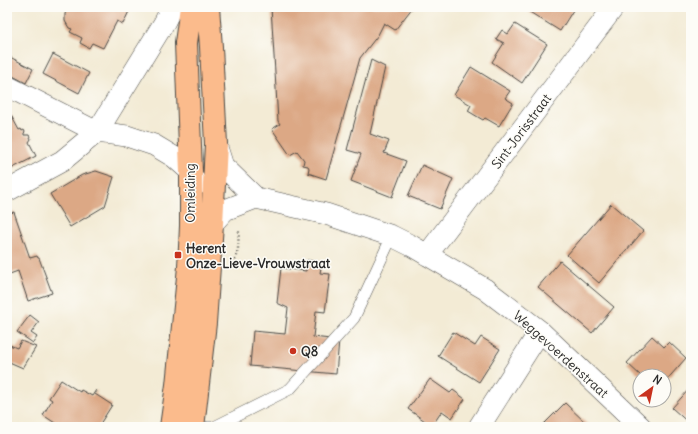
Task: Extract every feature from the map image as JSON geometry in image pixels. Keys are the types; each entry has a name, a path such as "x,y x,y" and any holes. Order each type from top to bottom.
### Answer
{"main road":[{"name":"Omleiding","path":"171,427 177,385 189,266 191,226 191,172 186,43 191,7"},
{"name":"Omleiding","path":"193,427 205,323 216,144 208,7"}],"street":[{"path":"7,192 62,161 97,132 164,23 172,7"},
{"name":"Sint-Jorisstraat","path":"427,255 614,7"},
{"path":"7,86 97,132 127,136 154,145 174,157 191,172 212,224 225,210 256,198 224,166 216,144"},
{"name":"Weggevoerdenstraat","path":"256,198 326,214 392,236 486,289 540,331 641,427"},
{"path":"479,427 540,331"}],"lane":[{"path":"208,427 214,427 290,390 354,318 392,236"}],"building":[{"path":"68,7 131,7 123,24 117,21 103,48 92,43 89,48 80,43 82,38 70,32 72,29 69,28 65,21 65,14"},
{"path":"271,7 413,7 395,30 384,23 378,35 360,58 326,179 308,173 308,166 303,165 304,160 297,151 290,155 272,129 280,124 278,121"},
{"path":"530,7 575,7 560,31 528,11"},
{"path":"515,24 547,44 522,83 492,62 504,43 496,39 502,30 508,34"},
{"path":"53,54 89,73 79,93 43,74"},
{"path":"8,56 33,69 26,83 7,73"},
{"path":"371,60 385,67 370,134 389,141 384,153 406,161 392,197 351,181 361,154 347,150"},
{"path":"471,67 510,91 505,98 513,103 499,126 485,118 483,120 468,111 471,105 454,95"},
{"path":"7,100 10,106 7,108"},
{"path":"7,108 19,130 24,130 24,135 29,135 31,139 29,142 36,156 7,171"},
{"path":"422,165 453,179 440,209 408,196"},
{"path":"96,171 114,177 105,206 70,227 50,194 82,175"},
{"path":"611,204 643,231 599,283 567,255"},
{"path":"14,212 30,258 37,256 39,258 52,293 28,301 18,271 7,275 7,214"},
{"path":"307,260 322,262 320,273 330,274 325,312 316,311 313,337 339,340 336,374 250,366 253,331 285,334 288,308 277,303 281,268 306,271"},
{"path":"560,261 614,307 592,333 538,287"},
{"path":"30,315 39,322 31,333 37,337 33,343 17,332"},
{"path":"453,332 475,346 481,337 500,349 479,382 438,356"},
{"path":"652,336 664,347 669,342 686,358 672,374 672,368 632,368 627,363"},
{"path":"21,341 36,347 23,368 7,361 7,344 17,348"},
{"path":"430,379 450,393 453,390 465,399 452,418 442,411 432,426 408,409"},
{"path":"61,380 80,392 81,390 92,396 96,390 97,391 95,394 112,405 98,427 52,427 55,423 43,415 52,400 49,398"},
{"path":"691,387 691,425 672,408"},
{"path":"565,403 588,425 586,427 541,427"}],"place":[{"name":"Herent Onze-Lieve-Vrouwstraat","path":"178,255"},
{"name":"Q8","path":"293,351"}]}
